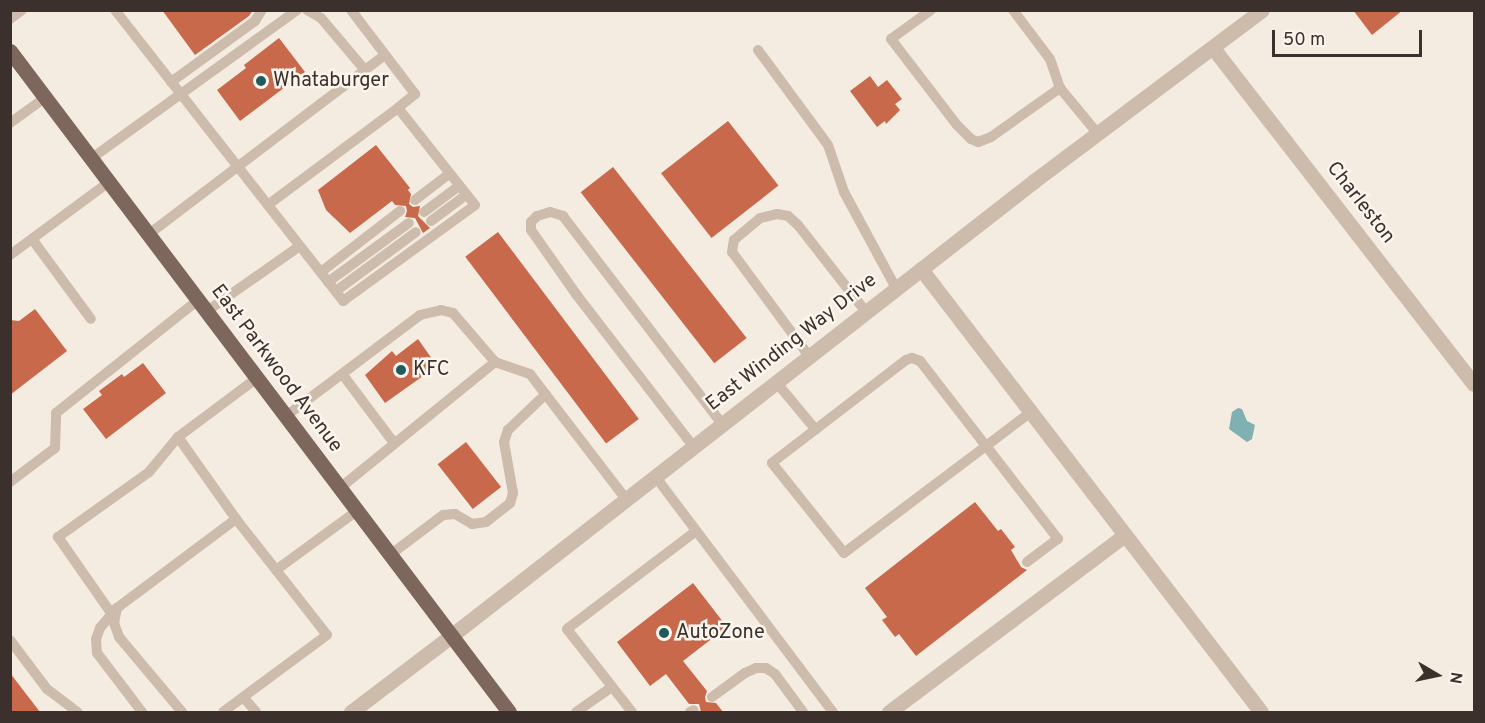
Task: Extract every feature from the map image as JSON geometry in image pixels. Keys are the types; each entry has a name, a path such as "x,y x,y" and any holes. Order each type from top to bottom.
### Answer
{"main road":[{"name":"East Parkwood Avenue","path":"11,51 509,712"}],"street":[{"name":"East Winding Way Drive","path":"351,712 896,288 1262,10"},
{"name":"Charleston","path":"1213,48 1474,384"},
{"path":"921,269 1261,712"},
{"path":"889,712 1125,535"}],"lane":[{"path":"10,19 22,10"},
{"path":"115,10 343,301 475,205 398,108"},
{"path":"171,82 255,21 262,10"},
{"path":"92,158 297,10"},
{"path":"307,10 321,18 365,70"},
{"path":"268,205 415,94 351,10"},
{"path":"931,10 891,39 957,125 978,142 1004,129 1060,88"},
{"path":"1014,10 1050,59 1060,88 1098,134"},
{"path":"758,50 828,145 844,192 896,288"},
{"path":"149,234 385,55"},
{"path":"10,123 46,97"},
{"path":"415,200 450,174"},
{"path":"10,255 109,182"},
{"path":"427,216 463,190"},
{"path":"321,272 400,211"},
{"path":"693,446 576,294 531,230 531,222 537,216 550,212 563,216 722,424"},
{"path":"809,356 732,252 734,240 760,218 777,214 788,216 798,225 866,312"},
{"path":"328,282 412,228 336,291"},
{"path":"32,239 91,319"},
{"path":"10,482 55,448 56,413 203,306 300,246"},
{"path":"286,416 420,315 434,310 453,313 495,362 530,374 626,499"},
{"path":"1027,562 1058,539 986,446 920,362 912,358 906,360 772,464 844,554 986,446 1030,412"},
{"path":"340,488 495,362"},
{"path":"343,375 394,443"},
{"path":"182,712 119,637 114,623 114,611 58,537 149,472 177,437 257,378"},
{"path":"776,382 816,430"},
{"path":"390,555 443,515 455,514 472,524 486,522 510,503 513,492 504,442 508,429 546,394"},
{"path":"177,437 236,519 327,635 223,712"},
{"path":"655,477 833,712"},
{"path":"276,570 357,511"},
{"path":"142,712 97,653 96,639 100,628 114,611 236,519"},
{"path":"632,712 567,629 696,531"},
{"path":"10,640 47,689 77,712"},
{"path":"712,697 746,673 756,668 766,668 775,674 803,712"},
{"path":"576,712 612,687"},
{"path":"244,698 255,712"}],"water":[{"path":"1238,408 1242,409 1247,421 1255,425 1252,439 1247,442 1229,429 1232,412"}],"building":[{"path":"162,10 253,10 249,16 195,55"},
{"path":"1353,10 1403,10 1372,35"},
{"name":"Whataburger","path":"279,38 305,72 240,121 217,90 246,68 244,65"},
{"path":"870,76 878,87 887,80 902,99 895,104 900,110 886,124 885,121 877,127 850,91"},
{"path":"728,121 778,186 712,238 661,173"},
{"path":"376,145 410,188 408,190 411,194 409,204 413,207 420,206 418,216 430,228 423,233 415,218 405,217 406,206 395,205 392,201 350,233 326,210 318,190"},
{"path":"613,167 747,338 714,363 581,192"},
{"path":"498,232 639,419 606,444 465,257"},
{"path":"35,309 67,351 10,395 10,320 19,321"},
{"name":"KFC","path":"418,339 437,366 385,403 365,375 392,351 396,356"},
{"path":"143,363 166,393 106,439 83,409 102,395 99,391 122,374 124,377"},
{"path":"466,442 501,487 473,509 438,464"},
{"path":"975,502 998,531 1001,529 1015,547 1011,550 1021,567 1027,570 916,656 899,634 895,637 882,620 887,617 865,588"},
{"path":"693,583 727,627 683,661 707,691 706,702 716,703 723,712 701,712 699,704 689,704 666,674 650,686 617,642"},
{"path":"10,673 40,712 10,712"}],"place":[{"name":"Whataburger","path":"261,81"},
{"name":"KFC","path":"401,370"},
{"name":"AutoZone","path":"664,633"}]}
